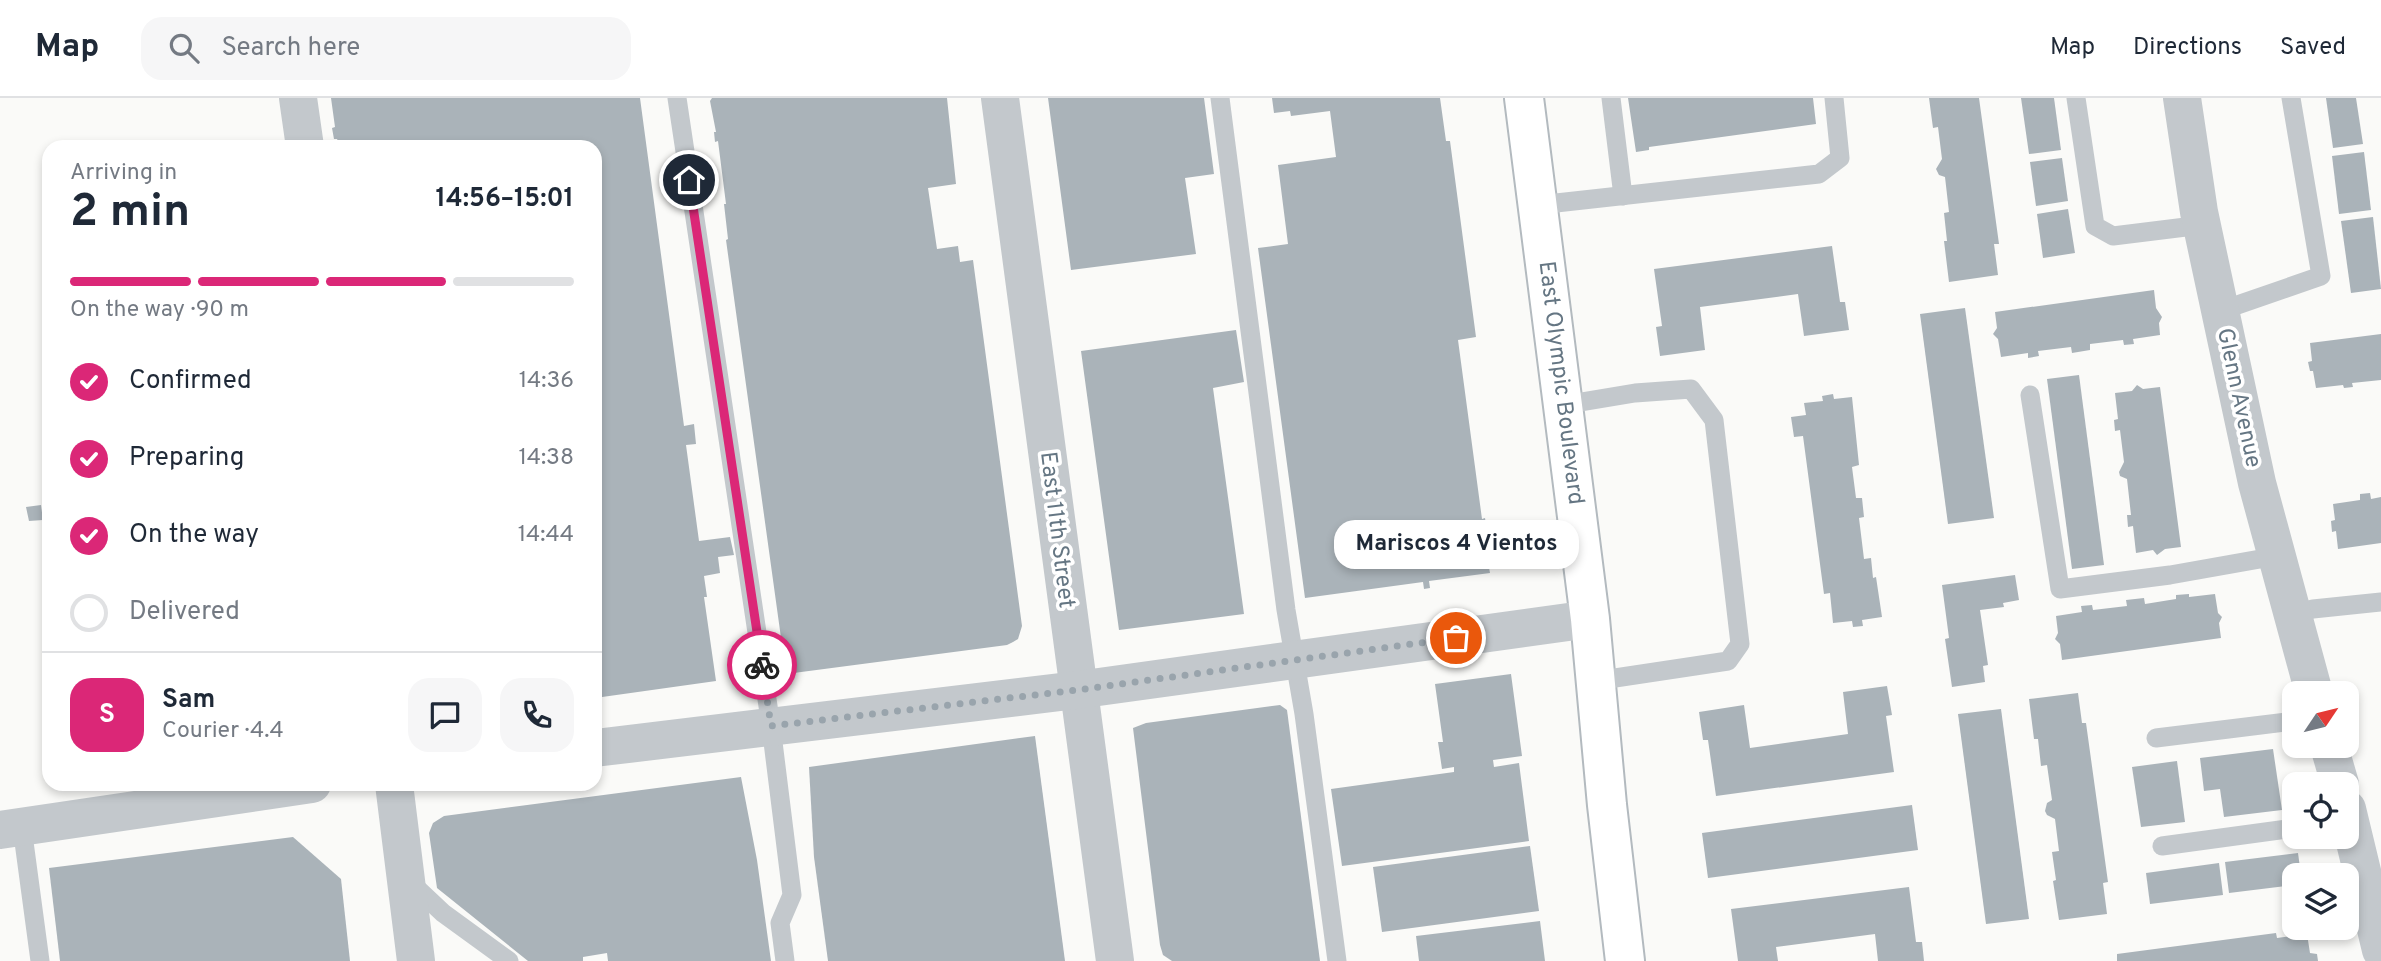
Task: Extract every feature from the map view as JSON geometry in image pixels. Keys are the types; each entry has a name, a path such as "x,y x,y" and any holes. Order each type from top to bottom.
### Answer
{"main road":[{"name":"East Olympic Boulevard","path":"1524,98 1590,619 1625,961"}],"street":[{"path":"298,98 304,140"},
{"name":"East 11th Street","path":"1000,98 1115,961"},
{"name":"Glenn Avenue","path":"2182,98 2202,225 2257,483 2311,681"},
{"path":"602,747 1077,690 1590,619"},
{"path":"11,829 265,791"},
{"path":"395,791 416,961"},
{"path":"2359,844 2373,880 2381,950"}],"lane":[{"path":"677,98 771,726 792,894 780,923 785,961"},
{"path":"1220,98 1286,610 1338,961"},
{"path":"1611,98 1623,196"},
{"path":"1538,205 1819,173 1840,158 1834,98"},
{"path":"2076,98 2095,226 2113,236 2202,225"},
{"path":"2220,311 2322,276 2291,98"},
{"path":"1563,405 1635,393 1691,389 1714,420 1740,644 1728,661 1595,681"},
{"path":"2030,395 2060,589 2170,575 2277,556"},
{"path":"2293,614 2313,609 2381,602"},
{"path":"2156,738 2282,722"},
{"path":"11,829 40,961"},
{"path":"2162,846 2282,830"},
{"path":"406,878 443,913 509,961"}],"building":[{"path":"331,98 640,98 684,426 694,424 696,444 686,445 699,541 730,537 734,555 718,557 720,573 704,576 707,597 704,597 716,681 602,697 602,140 338,140 334,139 332,128 335,127"},
{"path":"712,98 947,98 956,184 928,188 937,249 958,246 960,262 973,260 1022,626 1018,639 1013,642 1007,645 786,674 726,240 726,204 718,141 715,142 716,132 710,101"},
{"path":"1048,98 1204,98 1214,174 1185,178 1196,254 1071,270"},
{"path":"1272,98 1440,98 1446,141 1450,141 1476,337 1458,340 1482,519 1485,518 1490,550 1486,550 1490,573 1429,581 1430,588 1424,589 1423,582 1305,598 1258,248 1288,244 1278,165 1336,157 1330,111 1291,116 1290,111 1274,113"},
{"path":"1628,98 1813,98 1816,124 1649,147 1649,150 1636,152"},
{"path":"1929,98 1979,98 1999,244 1994,244 1998,275 1949,282 1944,213 1949,212 1945,177 1939,175 1936,169 1942,159 1938,127 1933,128"},
{"path":"2021,98 2054,98 2061,150 2029,154"},
{"path":"2326,98 2356,98 2363,144 2333,148"},
{"path":"2364,152 2371,210 2339,214 2332,156"},
{"path":"2062,158 2068,201 2036,206 2030,162"},
{"path":"2068,209 2075,253 2043,258 2037,214"},
{"path":"2373,217 2381,289 2351,293 2341,221"},
{"path":"1832,246 1840,302 1845,302 1849,330 1804,336 1798,294 1700,307 1705,350 1660,356 1656,327 1662,326 1654,269"},
{"path":"2154,290 2156,308 2162,317 2159,323 2160,335 2133,339 2134,344 2124,345 2123,340 2090,344 2090,350 2072,353 2071,347 2038,351 2039,356 2028,358 2028,353 2001,357 1998,339 1993,334 1997,328 1995,312"},
{"path":"1965,308 1994,518 1948,524 1920,314"},
{"path":"1236,330 1244,382 1213,388 1244,614 1119,630 1081,351"},
{"path":"2381,334 2381,380 2352,383 2353,387 2344,388 2343,385 2316,388 2313,371 2310,371 2308,362 2312,361 2310,343"},
{"path":"2079,375 2104,565 2072,569 2047,379"},
{"path":"2137,385 2143,389 2160,387 2181,547 2165,549 2157,555 2153,550 2136,553 2133,526 2128,527 2127,515 2131,515 2127,479 2120,476 2119,472 2124,462 2120,430 2115,431 2114,420 2118,419 2115,393 2132,391"},
{"path":"1833,394 1834,399 1852,397 1859,465 1852,467 1856,498 1862,498 1864,517 1859,518 1864,559 1871,558 1882,617 1862,620 1863,626 1853,627 1852,621 1833,623 1830,593 1824,594 1803,436 1794,437 1791,417 1806,415 1804,403 1823,401 1822,396"},
{"path":"2370,493 2371,499 2381,497 2381,543 2338,549 2336,531 2332,532 2331,521 2335,520 2333,504 2360,500 2360,494"},
{"path":"41,505 42,520 29,521 26,507"},
{"path":"2015,575 2019,600 2003,603 2004,607 1980,610 1988,665 1983,666 1985,682 1952,687 1945,639 1949,638 1942,585"},
{"path":"2189,594 2189,597 2215,594 2218,613 2222,617 2219,623 2221,638 2062,660 2060,644 2055,639 2058,633 2056,616 2082,612 2081,606 2092,605 2093,610 2127,606 2126,600 2144,598 2145,604"},
{"path":"1511,674 1522,756 1493,760 1494,767 1519,763 1529,841 1342,866 1331,789 1454,772 1454,767 1442,769 1438,742 1443,742 1435,684"},
{"path":"1887,686 1892,715 1886,716 1894,772 1716,796 1708,740 1703,740 1699,712 1744,705 1750,748 1848,734 1843,692"},
{"path":"2078,693 2082,723 2086,723 2108,882 2103,883 2107,914 2059,920 2053,881 2056,880 2052,852 2059,851 2055,819 2045,811 2047,803 2052,800 2047,765 2041,766 2038,739 2034,739 2029,699"},
{"path":"1280,705 1287,710 1320,961 1172,961 1163,955 1160,945 1133,728 1146,723"},
{"path":"2001,709 2029,919 1986,924 1958,714"},
{"path":"1035,736 1065,961 828,961 814,857 809,767"},
{"path":"2273,749 2282,810 2224,817 2220,789 2204,791 2200,758"},
{"path":"2177,761 2185,822 2141,827 2132,767"},
{"path":"741,777 757,860 771,961 608,961 607,953 583,957 583,961 528,961 437,888 429,833 433,823 444,816"},
{"path":"1912,805 1918,850 1708,878 1702,833"},
{"path":"293,837 341,879 350,961 60,961 49,868"},
{"path":"1530,846 1539,911 1382,932 1373,867"},
{"path":"2298,853 2299,863 2282,863 2282,886 2229,893 2225,862"},
{"path":"2219,863 2223,895 2150,904 2146,873"},
{"path":"1909,887 1916,942 1922,942 1924,961 1878,961 1875,934 1776,947 1778,961 1738,961 1731,909"},
{"path":"1540,921 1545,961 1419,961 1416,936"},
{"path":"2276,933 2277,938 2282,937 2282,940 2308,940 2310,953 2317,954 2318,961 2117,961 2117,954"}],"way so far":[{"path":"762,665 771,726 1077,690 1456,638"}],"place":[{"name":"Mariscos 4 Vientos","path":"1456,638"}],"route":[{"path":"689,180 762,665"}]}
